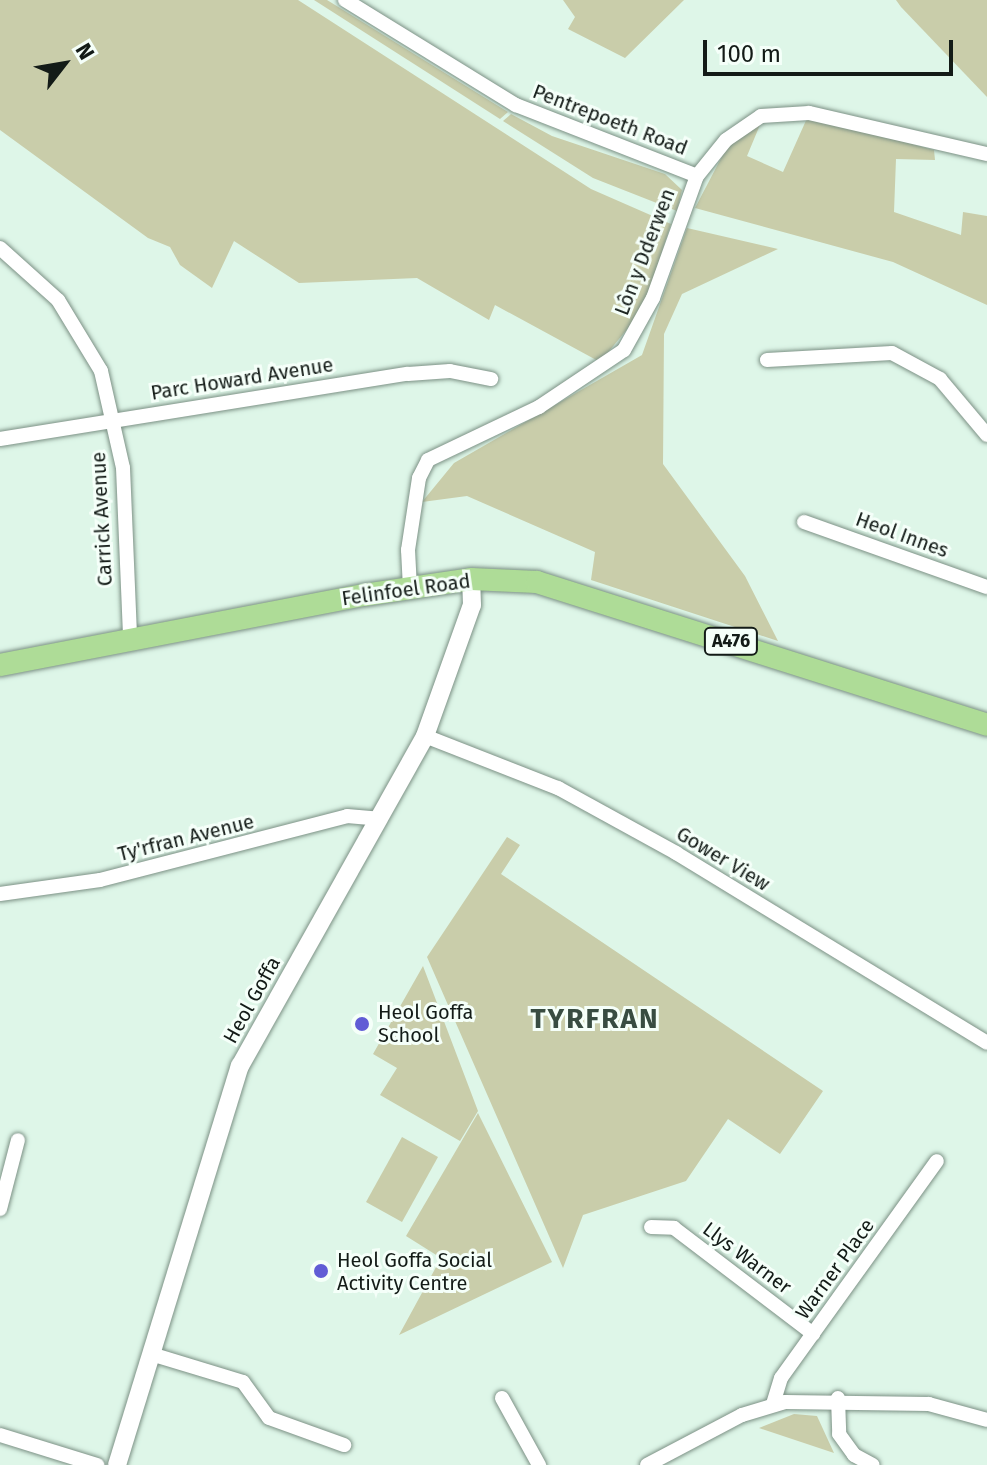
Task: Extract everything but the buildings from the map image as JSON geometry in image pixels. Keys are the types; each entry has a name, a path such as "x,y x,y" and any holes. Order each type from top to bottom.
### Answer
{"main road":[{"name":"Felinfoel Road","path":"0,665 130,636 410,588 471,579 537,582 987,725"}],"street":[{"name":"Pentrepoeth Road","path":"345,0 516,105 697,176"},
{"name":"Lôn y Dderwen","path":"410,588 408,550 419,478 428,460 485,438 612,362 642,321 697,176 726,140 761,116 825,116 987,154"},
{"name":"Carrick Avenue","path":"0,248 58,300 101,371 116,419 130,636"},
{"path":"767,360 892,353 940,379 987,435"},
{"name":"Parc Howard Avenue","path":"0,439 408,374 450,371 491,379"},
{"name":"Heol Innes","path":"804,522 987,587"},
{"name":"Heol Goffa","path":"117,1465 240,1066 425,736 472,605 471,579"},
{"name":"Gower View","path":"425,736 571,795 987,1043"},
{"name":"Ty'rfran Avenue","path":"0,894 100,880 347,816 379,819"},
{"path":"0,1209 18,1140"},
{"name":"Warner Place","path":"773,1404 781,1378 937,1161"},
{"name":"Llys Warner","path":"651,1227 674,1228 813,1334"},
{"path":"151,1354 243,1382 269,1418 344,1445"},
{"path":"502,1398 539,1465"},
{"path":"838,1398 839,1434 854,1455 873,1465"},
{"path":"647,1465 773,1404 838,1398 929,1404 987,1420"},
{"path":"0,1435 97,1465"}],"green space":[{"path":"0,0 298,0 591,189 671,224 643,310 600,362 495,305 489,320 417,278 299,283 234,241 212,288 180,265 170,247 148,238 0,130"},
{"path":"314,0 327,0 508,112 500,119"},
{"path":"563,0 684,0 625,58 568,29 575,17"},
{"path":"896,0 987,0 987,97 901,7"},
{"path":"511,114 552,136 665,174 682,190 677,211 593,178 503,121"},
{"path":"808,116 934,150 935,160 896,159 894,212 961,235 963,212 987,216 987,305 893,262 695,208 729,143 762,120 747,156 783,172"},
{"path":"687,228 778,249 682,294 664,334 663,464 745,576 778,641 591,580 595,552 467,496 422,502 454,463 642,355"},
{"path":"507,837 520,845 501,874 823,1091 780,1154 728,1119 686,1181 583,1215 563,1268 427,957"},
{"path":"423,966 478,1111 460,1141 380,1095 397,1068 373,1054"},
{"path":"478,1113 552,1262 399,1335 441,1258 406,1236"},
{"path":"402,1137 438,1157 402,1222 366,1202"},
{"path":"794,1414 817,1416 834,1453 759,1428"}],"place":[{"name":"Heol Goffa School","path":"362,1024"},
{"name":"Heol Goffa Social Activity Centre","path":"321,1271"}],"district":[{"name":"TYRFRAN","path":"595,1019"}]}
